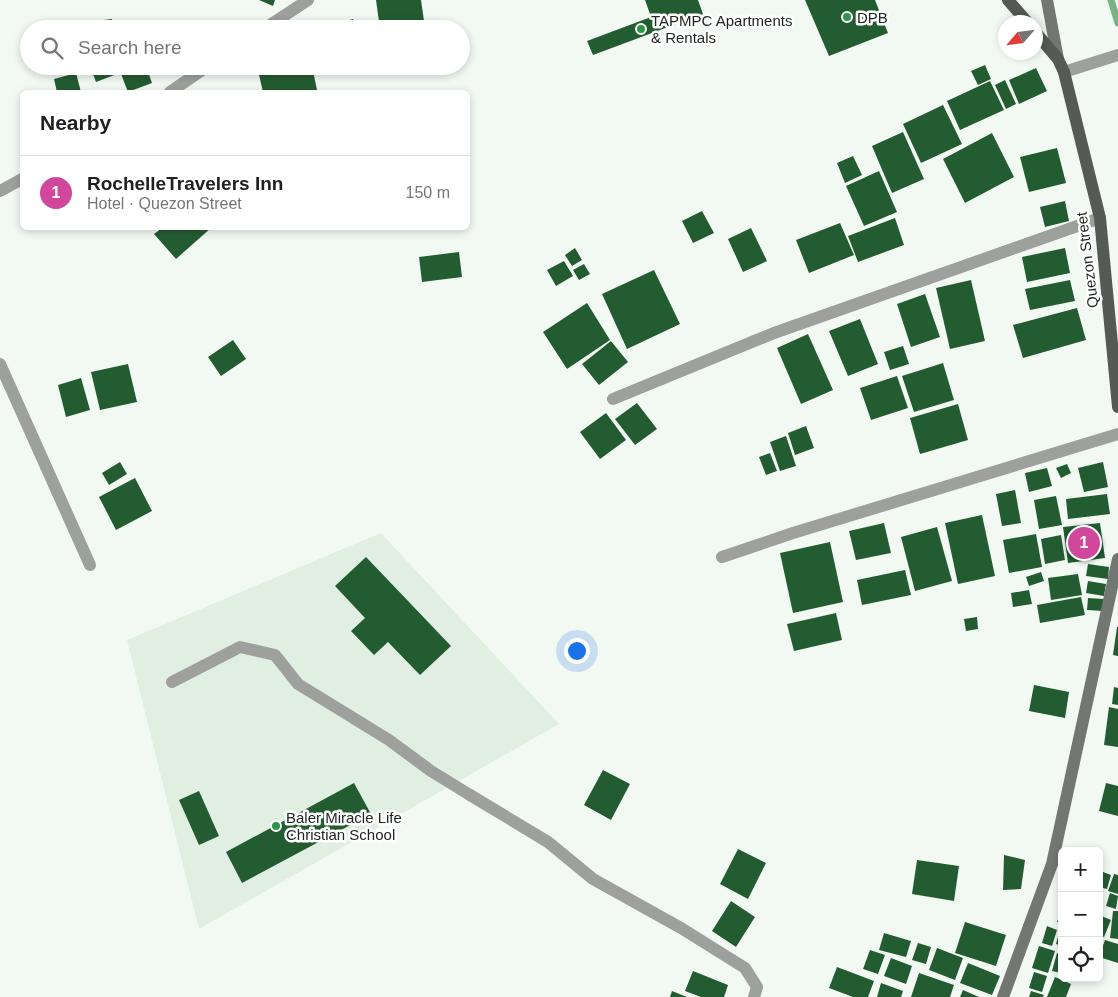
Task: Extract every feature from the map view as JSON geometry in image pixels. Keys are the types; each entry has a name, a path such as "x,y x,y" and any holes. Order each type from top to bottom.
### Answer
{"main road":[{"path":"1008,0 1021,15"},
{"name":"Quezon Street","path":"1043,41 1058,59 1064,72 1100,218 1118,407"}],"street":[{"path":"278,20 308,0"},
{"path":"1047,0 1058,59"},
{"path":"1064,72 1118,55"},
{"path":"173,90 195,75"},
{"path":"0,191 20,179"},
{"path":"613,399 774,333 1100,218"},
{"path":"0,364 90,565"},
{"path":"722,557 793,533 1118,434"},
{"path":"1004,997 1052,864 1118,559"},
{"path":"172,682 240,647 274,655 298,684 389,740 431,771 548,842 592,879 681,928 744,968 757,987 754,997"}],"shaded area":[{"name":"Baler Miracle Life Christian School","path":"381,533 559,724 199,929 127,640"}],"building":[{"path":"259,0 275,0 273,6"},
{"path":"376,0 421,0 424,20 379,20"},
{"name":"TAPMPC Apartments & Rentals","path":"645,0 698,0 703,14 593,55 587,41 651,17"},
{"name":"DPB","path":"805,0 875,0 888,33 829,56"},
{"path":"985,65 991,79 978,85 971,71"},
{"path":"1036,68 1047,91 1019,104 1009,80"},
{"path":"77,75 80,90 57,90 54,79"},
{"path":"93,75 114,75 96,82"},
{"path":"121,75 149,75 152,83 133,90 127,90"},
{"path":"259,75 314,75 317,90 263,90"},
{"path":"1005,80 1016,104 1006,109 995,85"},
{"path":"990,81 1004,110 960,130 947,101"},
{"path":"943,105 962,144 921,163 903,124"},
{"path":"903,132 924,179 892,193 872,146"},
{"path":"992,133 1014,177 965,203 943,159"},
{"path":"1057,148 1066,183 1029,192 1020,157"},
{"path":"853,156 862,175 845,183 837,163"},
{"path":"879,171 897,212 864,226 846,186"},
{"path":"1065,201 1069,221 1045,227 1040,207"},
{"path":"702,211 714,233 693,243 682,221"},
{"path":"895,218 904,245 858,262 848,236"},
{"path":"840,223 854,255 809,273 796,240"},
{"path":"751,228 767,261 743,272 728,239"},
{"path":"159,230 209,230 176,259 154,234"},
{"path":"575,248 582,260 572,266 565,255"},
{"path":"1065,248 1070,273 1027,282 1022,257"},
{"path":"459,252 462,277 422,282 419,257"},
{"path":"564,261 573,276 556,286 547,270"},
{"path":"584,264 590,274 579,280 573,270"},
{"path":"654,270 680,324 627,349 602,294"},
{"path":"971,280 985,341 950,349 936,288"},
{"path":"1070,280 1075,301 1030,310 1025,289"},
{"path":"925,294 940,337 911,347 897,304"},
{"path":"587,303 610,340 567,369 543,332"},
{"path":"1077,308 1086,340 1023,358 1013,325"},
{"path":"860,319 878,364 848,376 829,331"},
{"path":"808,334 833,390 801,404 777,348"},
{"path":"233,340 246,359 221,376 208,357"},
{"path":"611,341 628,362 599,385 582,364"},
{"path":"903,346 909,364 890,370 884,352"},
{"path":"943,363 954,400 914,412 902,376"},
{"path":"128,364 137,402 100,410 91,372"},
{"path":"897,376 908,408 871,420 860,388"},
{"path":"81,378 90,410 66,417 58,385"},
{"path":"637,403 657,429 635,445 615,419"},
{"path":"958,404 968,440 920,454 910,418"},
{"path":"606,413 626,440 600,459 580,432"},
{"path":"806,426 814,448 795,455 788,433"},
{"path":"786,436 796,466 780,471 770,442"},
{"path":"770,453 777,471 766,475 759,457"},
{"path":"120,462 127,474 109,485 102,473"},
{"path":"1103,462 1108,487 1084,492 1078,468"},
{"path":"1067,464 1071,473 1061,478 1056,468"},
{"path":"1047,468 1052,486 1029,492 1025,473"},
{"path":"135,478 152,511 116,530 99,497"},
{"path":"1015,490 1021,523 1002,526 996,494"},
{"path":"1107,494 1110,514 1068,519 1066,499"},
{"path":"1056,496 1062,525 1039,529 1034,500"},
{"path":"982,515 995,576 958,584 945,523"},
{"path":"884,523 891,553 856,560 849,531"},
{"path":"1100,523 1105,558 1068,563 1063,527"},
{"path":"937,527 952,581 915,591 901,537"},
{"path":"1036,534 1042,567 1009,573 1003,540"},
{"path":"1061,535 1065,560 1045,564 1041,539"},
{"path":"830,542 843,602 793,613 780,553"},
{"path":"366,557 451,646 420,675 388,642 374,655 351,631 365,618 335,586"},
{"path":"1088,564 1109,567 1108,579 1086,576"},
{"path":"905,570 911,595 862,605 857,580"},
{"path":"1041,572 1044,581 1029,586 1026,577"},
{"path":"1078,574 1082,595 1051,600 1048,578"},
{"path":"1088,581 1106,584 1104,596 1086,593"},
{"path":"1029,590 1032,604 1013,607 1011,593"},
{"path":"1081,597 1085,615 1040,623 1037,605"},
{"path":"1088,598 1104,599 1103,611 1087,610"},
{"path":"836,613 842,640 794,651 787,624"},
{"path":"977,617 978,629 966,631 964,619"},
{"path":"1118,627 1118,656 1113,655"},
{"path":"1034,685 1069,692 1065,718 1029,711"},
{"path":"1114,687 1118,688 1118,705 1112,704"},
{"path":"1109,707 1118,709 1118,747 1104,745"},
{"path":"603,770 630,784 611,820 584,805"},
{"path":"354,783 371,814 242,883 226,852"},
{"path":"1106,783 1118,786 1118,816 1099,811"},
{"path":"199,791 219,836 199,845 179,800"},
{"path":"738,849 766,863 748,899 720,884"},
{"path":"1004,855 1025,860 1021,889 1003,890"},
{"path":"917,860 959,866 954,901 912,894"},
{"path":"1103,872 1111,875 1107,889 1103,888"},
{"path":"1114,874 1118,875 1118,894 1108,891"},
{"path":"1110,893 1118,896 1116,909 1106,906"},
{"path":"731,901 755,917 736,947 712,931"},
{"path":"1113,911 1118,911 1118,939 1110,938"},
{"path":"1103,917 1111,920 1103,937"},
{"path":"965,922 1006,935 996,966 955,953"},
{"path":"1047,926 1057,930 1052,946 1042,943"},
{"path":"884,933 911,941 906,957 879,950"},
{"path":"1105,940 1118,944 1118,963 1103,958"},
{"path":"918,943 931,947 926,964 912,960"},
{"path":"1039,946 1055,951 1048,973 1032,968"},
{"path":"937,948 963,958 955,980 929,970"},
{"path":"870,950 885,955 878,974 863,969"},
{"path":"1057,953 1058,953 1058,972 1052,971"},
{"path":"891,958 912,966 906,984 884,976"},
{"path":"968,963 1000,976 992,995 960,983"},
{"path":"837,967 874,981 868,997 853,997 829,988"},
{"path":"693,971 728,985 724,997 701,997 685,991"},
{"path":"1034,972 1047,976 1042,992 1029,988"},
{"path":"919,973 954,985 950,997 911,997"},
{"path":"1055,977 1058,978 1058,982 1071,984 1066,997 1047,997"},
{"path":"881,983 903,991 901,997 877,997"},
{"path":"963,990 979,997 960,997"},
{"path":"672,991 687,997 670,997"},
{"path":"1031,991 1044,995 1043,997 1029,997"}],"waterway":[{"path":"1111,0 1118,23"}],"place":[{"name":"DPB","path":"847,17"},
{"name":"TAPMPC Apartments & Rentals","path":"641,29"},
{"name":"RochelleTravelers Inn","path":"1084,543"},
{"name":"Baler Miracle Life Christian School","path":"276,826"}]}
